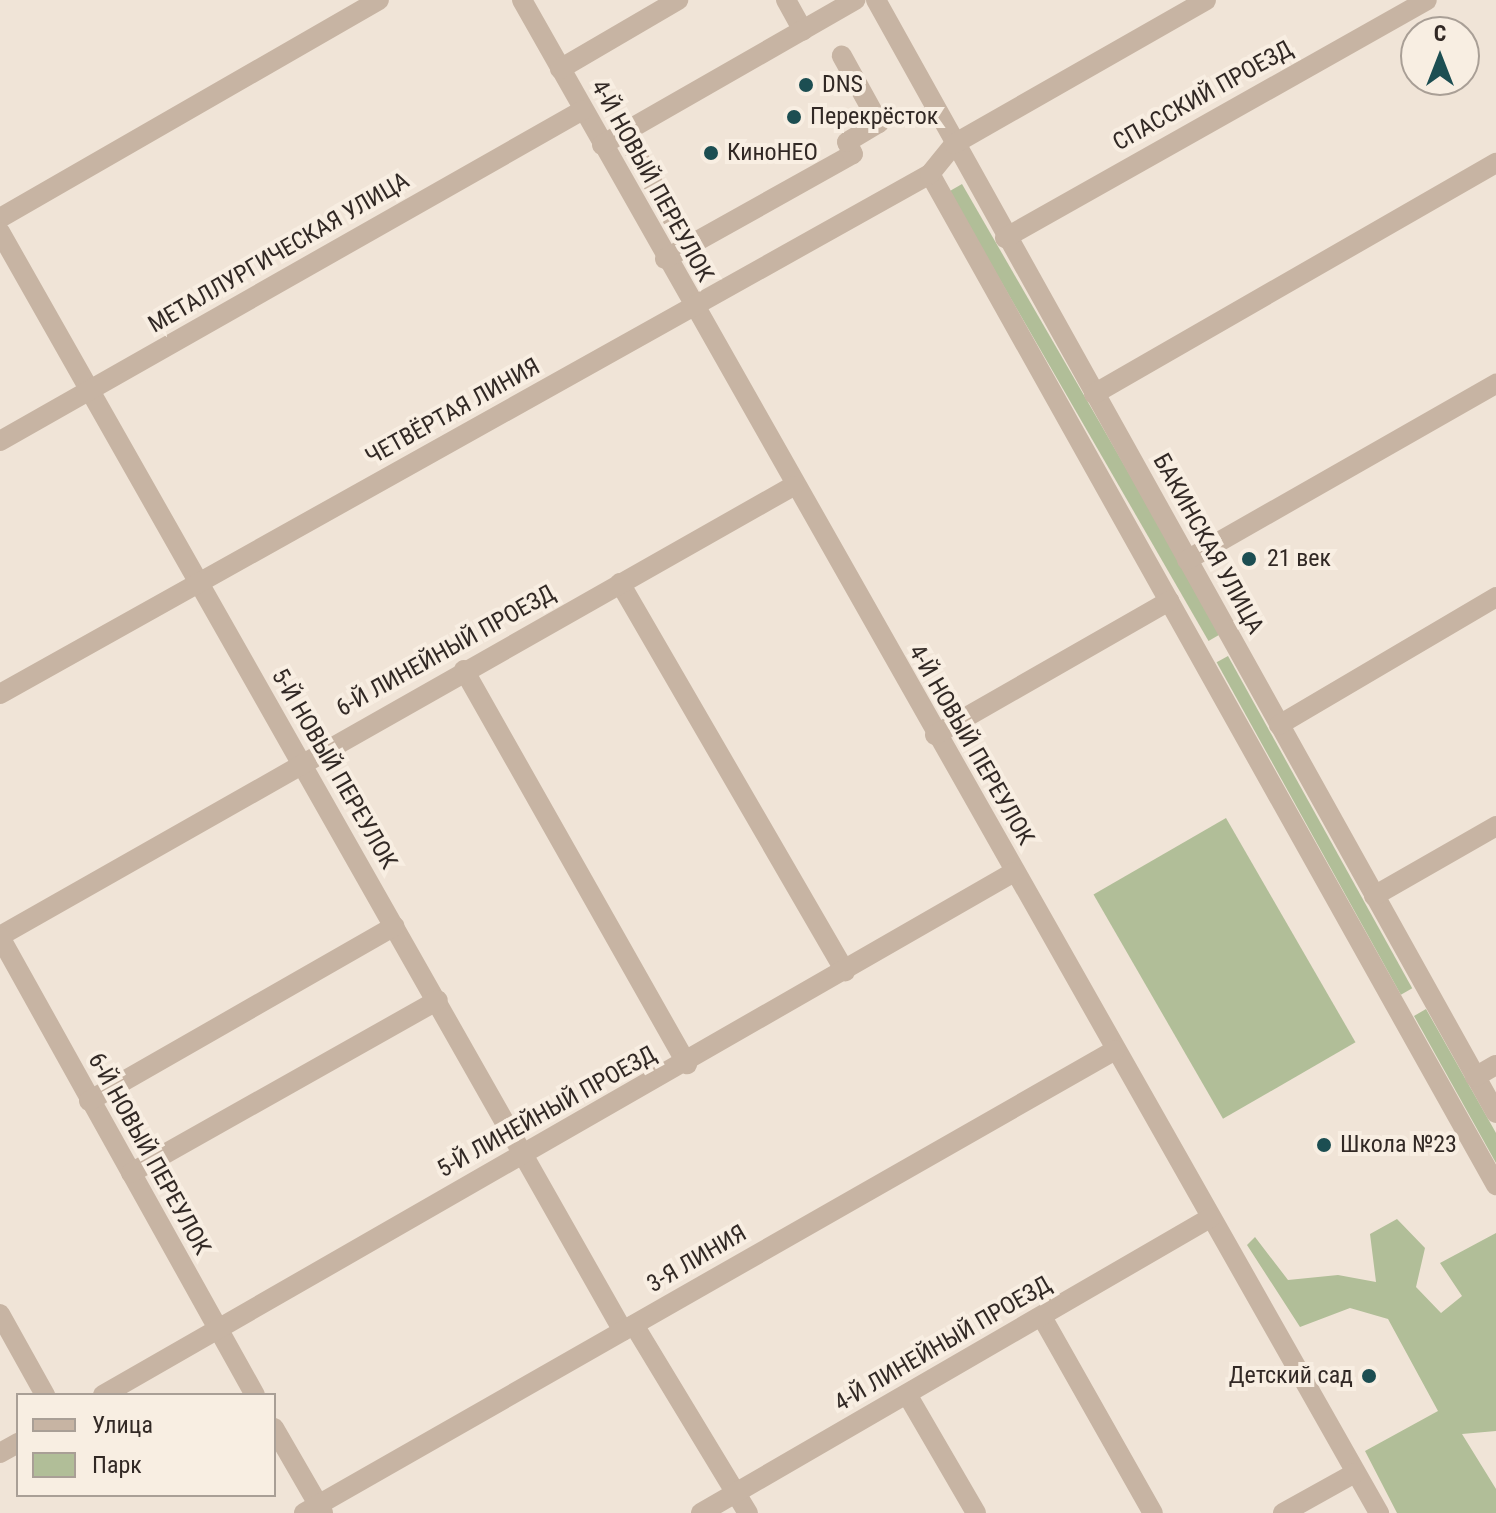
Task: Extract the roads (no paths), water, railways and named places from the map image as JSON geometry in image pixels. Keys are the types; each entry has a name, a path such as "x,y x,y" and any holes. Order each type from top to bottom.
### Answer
{"street":[{"path":"0,218 379,0"},
{"name":"4-Й НОВЫЙ ПЕРЕУЛОК","path":"522,0 692,308 1379,1513"},
{"path":"560,69 678,0"},
{"path":"786,0 803,31"},
{"path":"602,145 855,0"},
{"name":"БАКИНСКАЯ УЛИЦА","path":"876,0 1005,238 1496,1113"},
{"path":"1206,0 954,144 930,174 1496,1185"},
{"name":"СПАССКИЙ ПРОЕЗД","path":"1005,238 1427,0"},
{"path":"665,259 853,154 847,142 879,123 842,56"},
{"name":"МЕТАЛЛУРГИЧЕСКАЯ УЛИЦА","path":"0,441 583,110"},
{"path":"624,132 688,246"},
{"path":"1094,394 1496,163"},
{"name":"ЧЕТВЁРТАЯ ЛИНИЯ","path":"0,694 930,174"},
{"name":"5-Й НОВЫЙ ПЕРЕУЛОК","path":"0,232 525,1154 628,1328 748,1513"},
{"path":"1187,560 1496,384"},
{"name":"6-Й ЛИНЕЙНЫЙ ПРОЕЗД","path":"0,936 300,762 793,486"},
{"path":"620,583 845,971"},
{"path":"1279,725 1496,597"},
{"path":"935,735 1169,601"},
{"path":"1200,656 1231,638"},
{"path":"464,670 687,1064"},
{"path":"1374,896 1496,826"},
{"name":"5-Й ЛИНЕЙНЫЙ ПРОЕЗД","path":"107,1393 687,1064 1014,872"},
{"path":"89,1101 394,926"},
{"name":"6-Й НОВЫЙ ПЕРЕУЛОК","path":"0,936 254,1393"},
{"path":"1395,1008 1426,990"},
{"path":"131,1173 438,1000"},
{"name":"3-Я ЛИНИЯ","path":"315,1510 1115,1050"},
{"path":"1475,1077 1496,1065"},
{"name":"4-Й ЛИНЕЙНЫЙ ПРОЕЗД","path":"701,1513 908,1396 1210,1218"},
{"path":"0,1314 44,1393"},
{"path":"1042,1317 1153,1513"},
{"path":"908,1396 976,1513"},
{"path":"276,1432 315,1510"},
{"path":"1283,1513 1355,1473"}],"place":[{"name":"DNS","path":"806,85"},
{"name":"Перекрёсток","path":"794,117"},
{"name":"КиноНЕО","path":"711,153"},
{"name":"21 век","path":"1249,559"},
{"name":"Школа №23","path":"1324,1145"},
{"name":"Детский сад","path":"1369,1376"}]}
